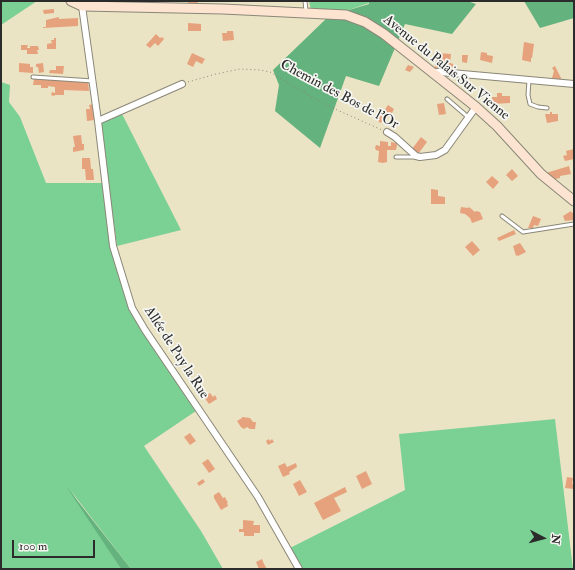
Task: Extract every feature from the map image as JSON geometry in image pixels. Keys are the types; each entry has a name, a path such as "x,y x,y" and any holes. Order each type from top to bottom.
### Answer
{"main road":[{"path":"71,1 82,6"},
{"name":"Avenue du Palais Sur Vienne","path":"82,6 306,12 346,15 365,22 384,34 476,107 497,126 541,174 574,201"}],"street":[{"name":"Allée de Puy la Rue","path":"82,6 93,81 113,246 132,308 145,330 258,497 299,569"},
{"path":"435,74 440,72 574,84"},
{"path":"98,121 182,84"},
{"path":"420,157 436,155 445,150 476,107"},
{"name":"Chemin des Bos de l'Or","path":"387,132 395,137 411,152 420,157"}],"lane":[{"path":"305,1 306,12"},
{"path":"34,77 93,81"},
{"path":"529,80 528,95 530,104 547,108"},
{"path":"447,99 468,117"},
{"path":"396,157 420,157"},
{"path":"502,216 523,232 574,224"}],"path":[{"name":"Chemin des Bos de l'Or","path":"182,84 240,69 270,72 334,109 387,132"}],"green space":[{"path":"1,1 37,1 1,25"},
{"path":"309,1 369,1 369,3 343,12 311,10"},
{"path":"369,1 467,1 476,4 452,34 405,24 379,86 346,76 320,148 275,111 279,85 273,70 329,16 369,4"},
{"path":"524,1 574,1 574,18 540,28"},
{"path":"1,82 10,85 9,102 20,117 46,183 103,183 111,247 130,310 196,411 144,446 201,531 223,569 131,569 71,491 121,569 1,569"},
{"path":"121,112 181,230 117,246 100,125 101,122"},
{"path":"555,419 573,569 302,569 290,548 405,490 399,434"},
{"path":"66,486 131,569 121,569"}],"building":[{"path":"188,1 198,1 197,6 188,6"},
{"path":"54,9 54,13 44,14 43,10"},
{"path":"59,17 59,19 78,18 78,26 43,28 46,27 46,20"},
{"path":"188,23 201,24 201,31 188,31"},
{"path":"227,31 233,31 234,40 223,41 222,33 227,33"},
{"path":"156,34 160,38 162,37 164,39 158,46 155,43 150,48 146,45"},
{"path":"54,38 56,38 56,49 47,49 47,44 52,43 51,40 54,40"},
{"path":"524,42 534,44 531,62 522,60"},
{"path":"21,45 28,45 27,48 30,48 30,46 38,46 38,54 27,54 27,50 21,50"},
{"path":"481,52 493,56 492,63 480,60"},
{"path":"192,53 205,59 202,64 196,61 193,67 187,64"},
{"path":"437,53 451,54 450,63 453,64 453,70 435,68"},
{"path":"462,55 468,55 467,63 462,62"},
{"path":"19,63 30,64 30,67 33,67 33,73 19,72"},
{"path":"43,63 44,72 39,73 36,64"},
{"path":"408,65 414,67 410,72 405,70"},
{"path":"56,66 64,66 63,74 49,73 50,70 56,70"},
{"path":"555,66 562,80 552,78 554,71 552,68"},
{"path":"34,79 88,81 89,91 64,90 64,95 54,96 51,95 52,92 55,93 55,87 48,86 48,88 41,88 41,85 33,85"},
{"path":"497,93 502,93 502,96 510,96 510,103 492,104 492,97 497,97"},
{"path":"444,103 446,114 439,115 437,104"},
{"path":"93,104 94,120 87,121 86,109 90,109 89,105"},
{"path":"388,105 394,109 391,115 380,123 376,118"},
{"path":"550,112 552,112 552,114 558,114 558,121 547,123 545,114 550,114"},
{"path":"81,135 84,150 73,152 73,147 75,147 73,136"},
{"path":"421,137 427,142 418,154 412,149"},
{"path":"380,141 388,142 388,146 391,146 391,142 396,143 397,145 396,150 387,150 387,162 383,163 378,162 379,151 375,148 376,145 380,146"},
{"path":"574,149 574,159 565,161 563,156 567,155 566,151"},
{"path":"82,158 90,158 94,180 86,180 85,169 82,169"},
{"path":"569,166 571,174 560,176 560,178 551,180 546,173"},
{"path":"512,169 518,176 512,181 506,175"},
{"path":"492,176 499,182 493,189 486,182"},
{"path":"431,189 438,190 438,196 445,197 445,204 431,204"},
{"path":"461,207 469,207 475,212 480,212 483,219 472,223 470,218 465,214 460,213"},
{"path":"571,211 572,213 574,212 574,220 565,221 563,216"},
{"path":"533,216 541,219 538,226 534,225 533,228 528,228"},
{"path":"514,230 516,234 499,241 497,238"},
{"path":"472,241 480,250 473,256 465,247"},
{"path":"520,243 526,252 516,256 513,246"},
{"path":"210,393 213,397 215,395 217,399 209,404 204,397"},
{"path":"242,417 250,418 253,422 256,422 255,429 250,429 247,427 244,429 241,427 237,421"},
{"path":"190,433 196,441 190,445 184,437"},
{"path":"269,439 270,441 272,439 274,442 268,445 266,441"},
{"path":"208,459 215,469 209,473 202,463"},
{"path":"285,463 287,467 296,463 297,467 289,472 290,474 283,477 278,466"},
{"path":"366,471 372,484 362,489 356,476"},
{"path":"567,477 573,478 572,484 574,485 574,489 565,488"},
{"path":"203,479 205,482 199,486 197,483"},
{"path":"300,480 307,492 299,496 293,484"},
{"path":"345,487 347,492 334,498 341,511 323,520 314,503"},
{"path":"219,492 223,498 225,497 228,503 228,506 221,510 214,498 214,495"},
{"path":"243,520 254,521 253,525 260,525 260,533 254,533 254,536 244,536 244,532 239,532 239,529 243,529"},
{"path":"262,559 267,569 259,569 256,562"}]}
